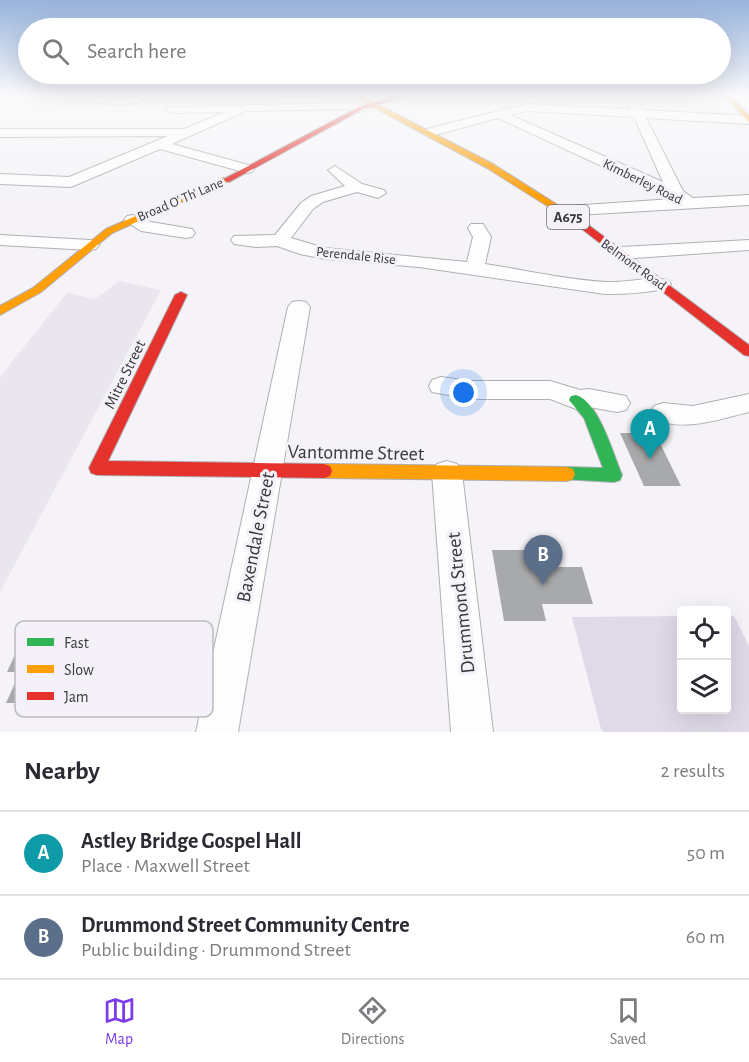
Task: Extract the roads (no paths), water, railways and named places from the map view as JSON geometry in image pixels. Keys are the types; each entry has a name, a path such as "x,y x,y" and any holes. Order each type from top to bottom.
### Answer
{"main road":[{"name":"Broad O' Th' Lane","path":"0,310 37,290 109,231 211,187 315,130"},
{"name":"Belmont Road","path":"422,130 497,170 559,210 621,254 749,352"},
{"name":"Mitre Street","path":"97,468 181,295"},
{"name":"Vantomme Street","path":"97,468 614,475 590,415 576,400"}],"street":[{"path":"0,179 71,182 192,130"},
{"path":"428,133 438,130"},
{"name":"Kimberley Road","path":"533,130 682,198"},
{"path":"647,130 682,198"},
{"path":"0,133 171,131 185,133"},
{"path":"159,144 247,169"},
{"path":"335,170 357,187 378,193"},
{"path":"280,240 307,206 324,197 357,187"},
{"path":"559,210 682,198 749,200"},
{"path":"133,220 147,226 186,233"},
{"path":"474,268 482,237 478,225"},
{"path":"0,240 90,245"},
{"name":"Perendale Rise","path":"240,240 256,242 280,240 285,244 315,251 474,268 605,288 633,288 661,284"},
{"path":"621,254 749,245"},
{"name":"Baxendale Street","path":"217,732 299,307"},
{"path":"441,386 470,390 550,390 565,393 576,400 589,398 617,403"},
{"path":"663,413 693,416 749,403"},
{"name":"Drummond Street","path":"447,473 472,732"}],"place":[{"name":"Astley Bridge Gospel Hall","path":"650,459"},
{"name":"Drummond Street Community Centre","path":"543,585"}]}
